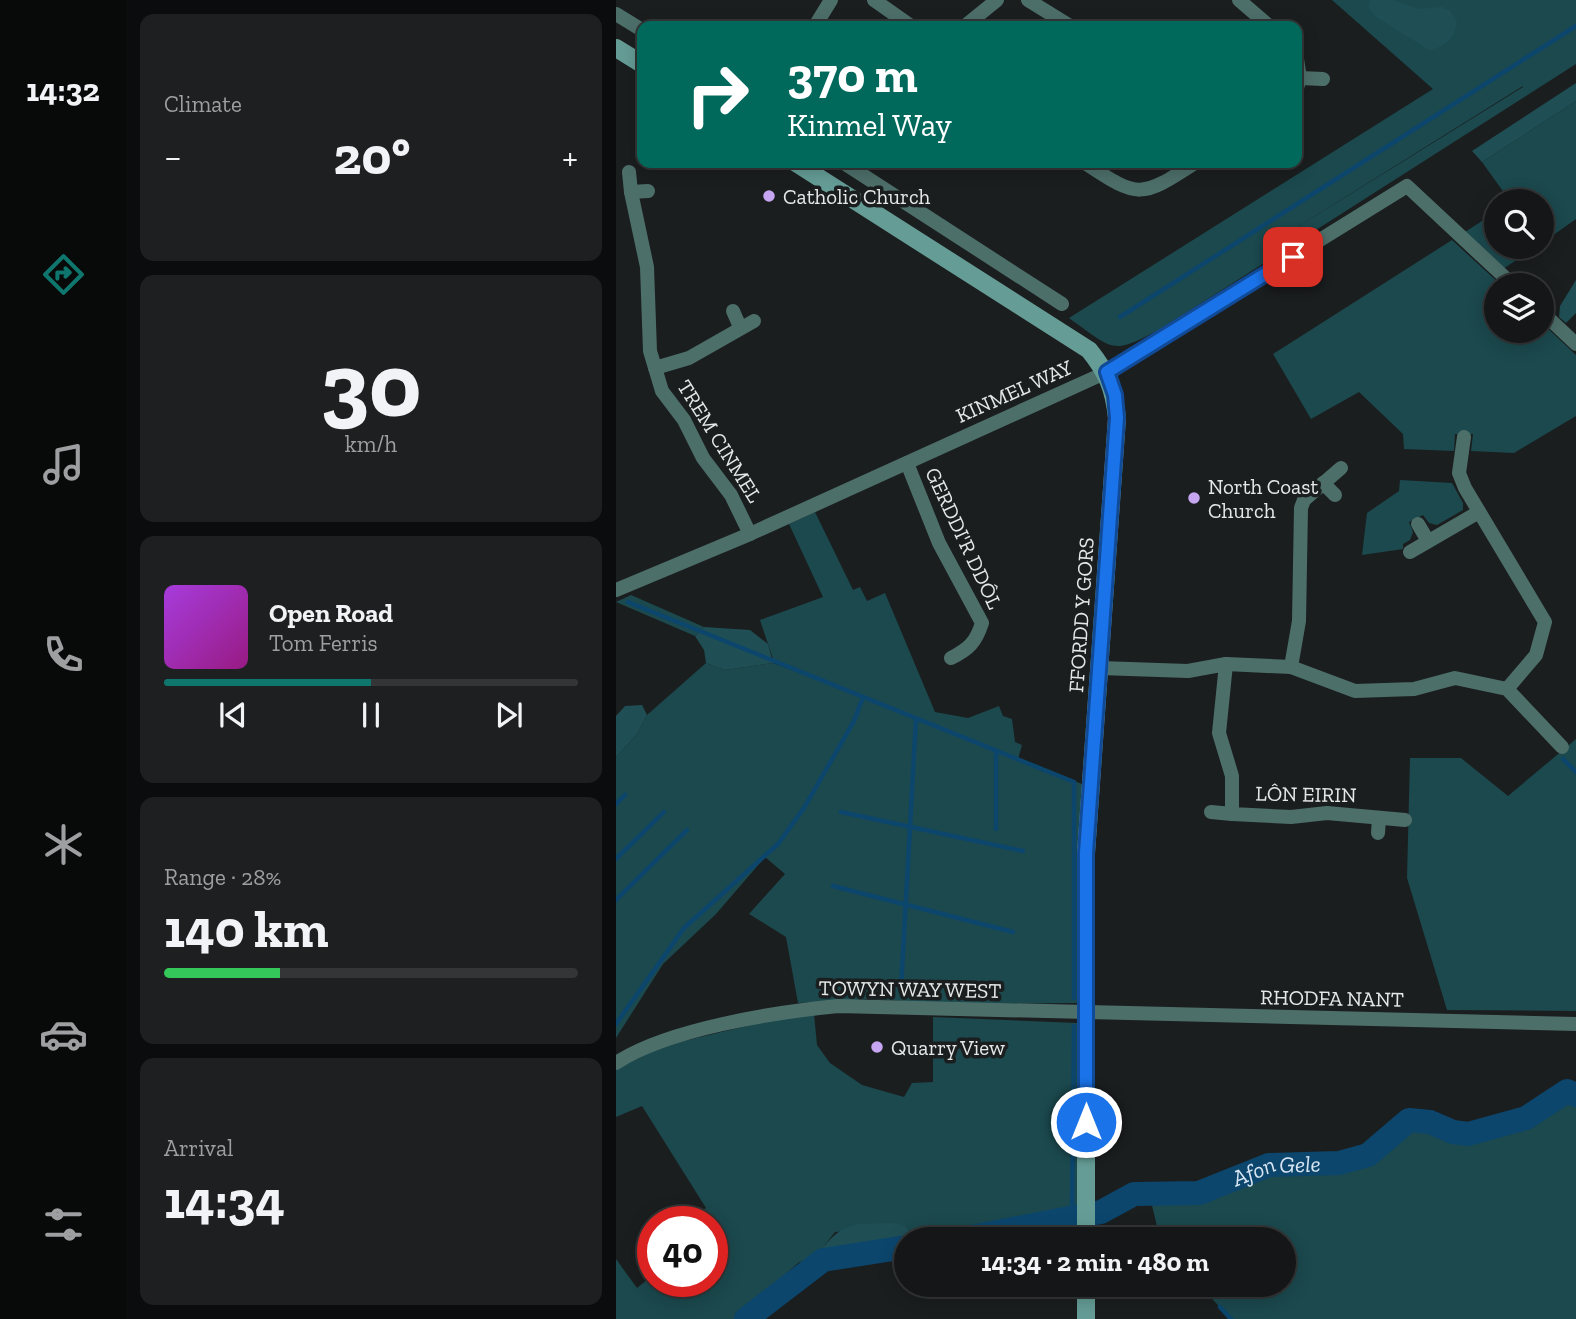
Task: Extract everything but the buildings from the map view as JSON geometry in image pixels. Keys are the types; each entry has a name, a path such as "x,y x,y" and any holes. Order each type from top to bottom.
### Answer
{"street":[{"path":"818,21 831,0"},
{"path":"874,0 904,21"},
{"path":"971,21 998,0"},
{"path":"1028,0 1062,21"},
{"path":"1239,0 1263,21"},
{"path":"616,14 637,27"},
{"path":"616,48 637,61"},
{"path":"1302,82 1322,79"},
{"name":"FFORDD Y GORS","path":"804,168 1088,350 1107,372 1115,395 1117,418 1086,853 1086,1227"},
{"path":"852,168 1062,304"},
{"path":"1093,168 1117,184 1134,191 1154,189 1187,168"},
{"name":"TREM CINMEL","path":"629,172 647,267 650,351 662,391 684,420 709,466 731,495 750,534"},
{"name":"KINMEL WAY","path":"616,590 750,534 1107,372 1407,186 1500,273"},
{"path":"631,192 648,191"},
{"path":"733,311 740,327"},
{"name":"TREM CINMEL","path":"655,369 689,358 754,321"},
{"path":"1554,323 1576,344"},
{"path":"1464,437 1460,472 1479,512 1545,622 1535,655 1507,690"},
{"name":"GERDDI'R DDÔL","path":"906,463 939,543 982,623 976,640 966,651 951,658"},
{"path":"1291,667 1299,621 1301,508 1304,500 1340,468"},
{"path":"1323,483 1335,495"},
{"path":"1410,552 1479,512"},
{"path":"1418,524 1428,541"},
{"path":"1100,668 1188,671 1226,664 1291,667 1355,691 1414,690 1455,678 1507,690 1562,747"},
{"name":"LÔN EIRIN","path":"1226,664 1219,733 1232,776 1232,814"},
{"name":"LÔN EIRIN","path":"1211,812 1291,817 1327,813 1405,820"},
{"name":"LÔN EIRIN","path":"1378,833 1379,818"},
{"name":"TOWYN WAY WEST","path":"616,1062 637,1049 684,1035 784,1012 838,1006 1087,1013"},
{"name":"RHODFA NANT","path":"1087,1013 1576,1024"},
{"path":"1086,1297 1086,1319"}],"shaded area":[{"path":"1332,0 1576,0 1576,64 1164,327 1134,342 1115,346 1096,338 1069,318 1433,89","holes":["1523,86 1523,87 1254,254"]},
{"path":"1370,0 1393,0 1419,9 1442,7 1450,11 1457,22 1456,28 1445,44 1429,50 1376,17 1368,6"},
{"path":"1576,83 1576,101 1482,162 1472,151"},
{"path":"1576,101 1576,219 1554,235 1554,189 1501,189 1482,162"},
{"path":"1484,220 1484,250 1465,232"},
{"path":"1452,240 1488,273 1484,273 1484,343 1554,343 1554,334 1576,355 1576,416 1514,453 1471,451 1473,434 1455,434 1454,451 1404,449 1403,434 1359,392 1311,419 1273,354"},
{"path":"1493,259 1518,259 1503,269"},
{"path":"1576,280 1576,313 1566,323 1559,317 1560,306"},
{"path":"1400,480 1452,483 1463,503 1463,510 1437,525 1429,523 1423,515 1409,522 1413,532 1410,540 1403,544 1403,549 1362,555 1367,513 1399,491"},
{"path":"815,512 853,590 860,587 867,601 885,593 935,712 968,718 999,706 1003,716 1012,719 1015,742 1022,745 1018,759 1082,784 1077,1003 958,1004 868,999 798,1003 786,937 749,914 785,874 765,857 716,914 663,964 616,1038 616,757 637,734 647,715 706,663 725,670 773,663 813,678 774,662 760,620 823,597 789,524"},
{"path":"631,595 704,627 695,636 616,602"},
{"path":"704,627 750,630 768,644 773,663 725,670 706,663 704,650 695,636"},
{"path":"642,705 647,715 637,734 616,757 616,716 625,706"},
{"path":"1576,739 1576,1011 1447,1010 1407,878 1410,758 1461,758 1508,796"},
{"path":"814,1014 817,1045 830,1063 862,1085 904,1097 912,1083 933,1082 933,1017 1077,1023 1077,1212 989,1227 905,1225 835,1232 818,1254 798,1263 736,1319 616,1319 616,1259 637,1288 637,1297 728,1297 728,1206 705,1206 642,1106 616,1117 616,1069 663,1046 763,1022"},
{"path":"1576,1100 1576,1319 1231,1319 1210,1297 1296,1297 1296,1227 1157,1227 1150,1197 1204,1196 1270,1170 1335,1168 1369,1160 1403,1130 1418,1125 1465,1140 1480,1139 1527,1123 1565,1101"},
{"path":"1077,1219 1070,1225 1043,1227"},
{"path":"891,1223 906,1227 894,1227 894,1242 818,1254 834,1235 842,1230 849,1226"}],"waterway":[{"path":"1120,317 1576,26"},
{"path":"628,602 1074,782 1074,998"},
{"path":"616,1024 684,928 778,844 804,808 854,721 863,697"},
{"path":"901,989 916,719"},
{"path":"996,751 996,829"},
{"path":"1563,759 1576,772"},
{"path":"616,804 625,795"},
{"path":"616,859 664,812"},
{"path":"841,812 1023,851"},
{"path":"616,900 687,830"},
{"path":"833,886 1013,932"},
{"path":"1072,1218 1074,1026"},
{"name":"Afon Gele","path":"1023,1227 1101,1212 1134,1194 1199,1193 1269,1165 1339,1163 1368,1155 1409,1120 1430,1122 1453,1132 1468,1134 1526,1118 1567,1091 1576,1095"},
{"name":"Afon Gele","path":"746,1319 823,1260 894,1249"},
{"path":"1220,1307 1231,1319"}],"place":[{"name":"Catholic Church","path":"769,196"},
{"name":"North Coast Church","path":"1194,498"},
{"name":"Quarry View","path":"877,1047"}],"route":[{"path":"1086,1122 1086,853 1089,778 1100,668 1117,418 1115,395 1107,372 1293,257"}]}
